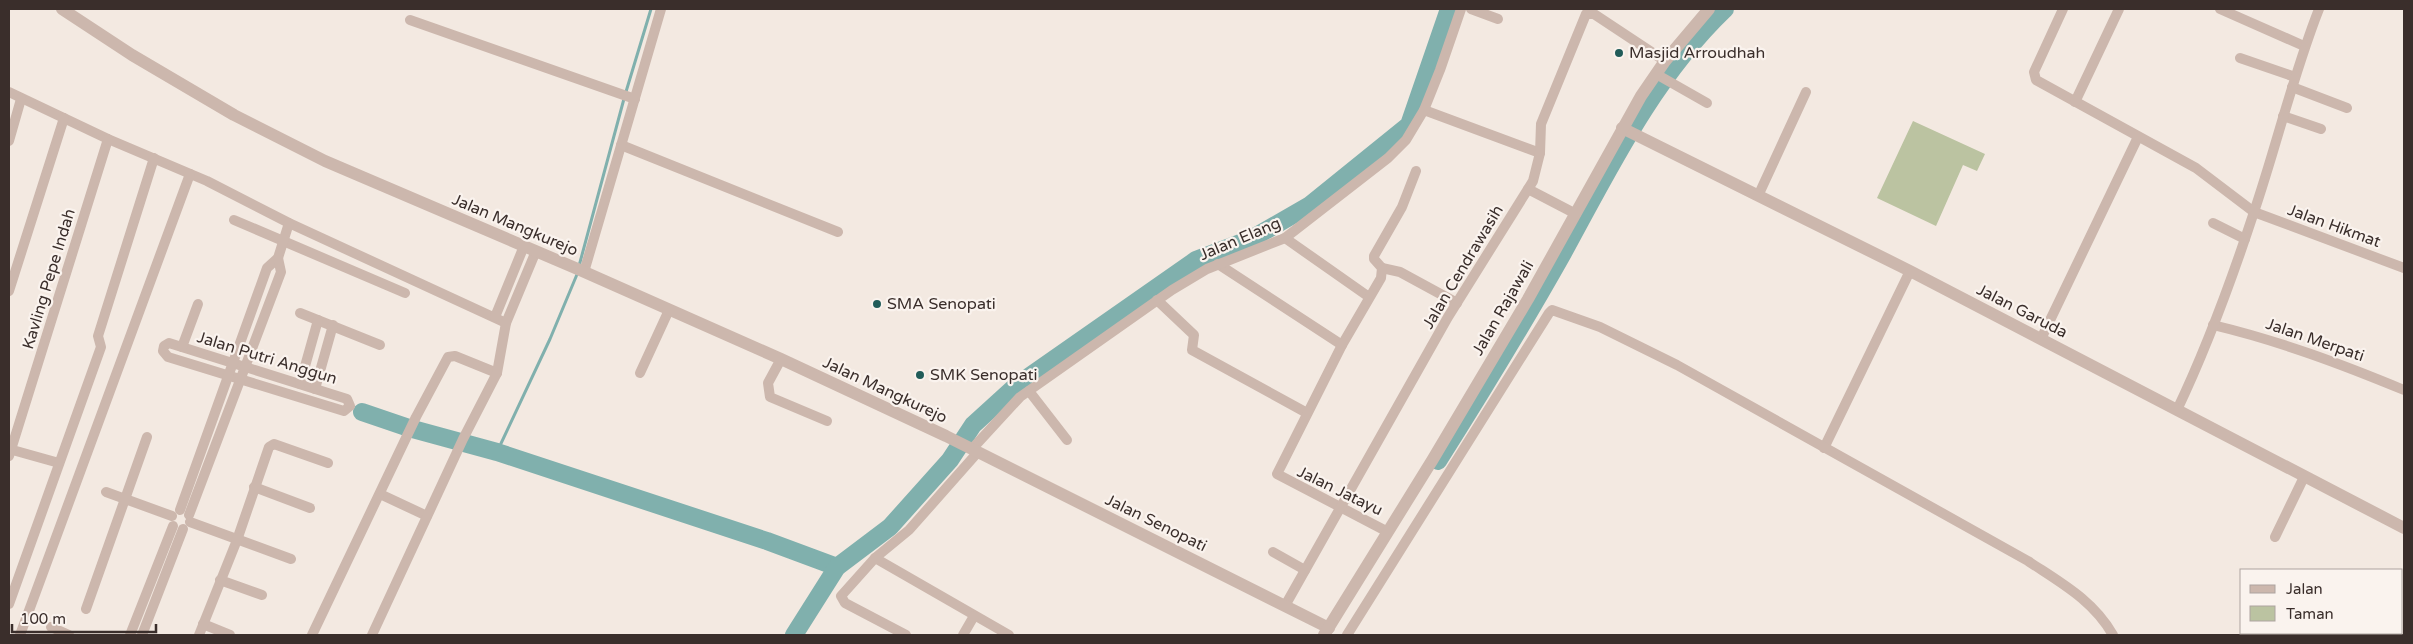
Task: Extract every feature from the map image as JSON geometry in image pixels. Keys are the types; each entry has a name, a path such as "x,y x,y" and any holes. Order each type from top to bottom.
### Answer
{"street":[{"name":"Jalan Mangkurejo","path":"62,9 149,66 234,115 304,151 781,359 973,449"},
{"path":"578,269 622,145 630,97 661,9"},
{"name":"Jalan Elang","path":"906,635 845,603 841,599 842,593 875,558 909,530 1002,415 1028,391 1195,275 1285,238 1388,158 1406,140 1424,110 1461,9"},
{"path":"1471,9 1498,19"},
{"name":"Jalan Rajawali","path":"1327,632 1523,307 1576,214 1630,133 1660,76 1665,62 1709,9"},
{"name":"Jalan Hikmat","path":"2063,9 2034,72 2036,80 2196,168 2254,212 2404,268"},
{"path":"2075,102 2119,9"},
{"path":"2220,9 2304,46"},
{"path":"2177,410 2200,362 2245,239 2304,46 2319,9"},
{"name":"Jalan Cendrawasih","path":"1286,604 1457,303 1528,189 1535,175 1540,153 1541,124 1586,14 1594,14 1665,62"},
{"path":"410,20 630,97"},
{"path":"2240,58 2347,108"},
{"path":"1660,76 1707,103"},
{"path":"9,92 108,139 190,174 398,275 506,322"},
{"path":"1758,196 1806,92"},
{"path":"9,141 21,99"},
{"path":"1424,110 1540,153"},
{"path":"2283,116 2320,129"},
{"path":"9,292 64,118"},
{"name":"Jalan Garuda","path":"1630,133 1910,271 2404,528"},
{"path":"2041,339 2138,137"},
{"name":"Kavling Pepe Indah","path":"9,452 108,139"},
{"path":"622,145 838,232"},
{"path":"9,604 101,346 98,336 154,158"},
{"path":"1416,170 1402,207 1374,259 1382,268 1400,272 1457,303"},
{"path":"20,635 190,174"},
{"path":"1528,189 1576,214"},
{"path":"234,220 405,293"},
{"path":"130,635 241,379 280,272 278,258 289,223"},
{"path":"2212,223 2245,239"},
{"path":"1285,238 1369,297"},
{"path":"495,317 524,246"},
{"path":"372,635 461,444 497,373 506,322 536,252"},
{"path":"142,635 267,268 278,258"},
{"path":"1218,264 1342,345"},
{"path":"1157,300 1194,335 1192,350 1307,413 1342,345 1381,278 1382,268"},
{"path":"1824,448 1910,271"},
{"path":"182,347 198,304"},
{"path":"640,373 669,310"},
{"path":"1347,635 1552,310 1600,327 1677,365 2028,562 2076,592 2100,614 2113,635"},
{"path":"300,313 380,345"},
{"path":"300,384 318,320"},
{"path":"315,389 333,325"},
{"name":"Jalan Merpati","path":"2213,325 2279,342 2404,390"},
{"name":"Jalan Putri Anggun","path":"168,343 182,347 347,399 350,404 349,408 344,411 163,353 163,347 168,343"},
{"path":"312,635 409,431 448,357 455,356 497,373"},
{"path":"781,359 768,383 770,396 827,421"},
{"path":"1028,391 1067,440"},
{"name":"Jalan Jatayu","path":"1307,413 1282,459 1277,472 1278,477 1388,532"},
{"path":"86,609 147,437"},
{"path":"199,635 272,444 328,463"},
{"name":"Jalan Senopati","path":"973,449 1286,604 1327,632"},
{"path":"9,452 59,463"},
{"path":"2275,537 2304,477"},
{"path":"254,487 310,508"},
{"path":"106,492 291,559"},
{"path":"380,494 427,516"},
{"path":"1273,552 1306,570"},
{"path":"875,558 1009,635"},
{"path":"220,580 262,595"},
{"path":"964,635 974,616"},
{"path":"203,624 230,635"},
{"path":"51,627 69,635"}],"green space":[{"path":"1913,121 1985,154 1977,171 1963,165 1936,226 1877,198"}],"waterway":[{"path":"579,266 625,95 651,9"},
{"path":"794,635 837,567 890,527 950,460 973,425 1017,385 1196,260 1251,239 1310,205 1409,125 1449,9"},
{"path":"1438,461 1533,306 1616,156 1654,94 1699,36 1725,9"},
{"path":"497,452 550,339 578,272"},
{"path":"362,412 409,428 497,452 767,541 837,567"}],"place":[{"name":"Masjid Arroudhah","path":"1619,53"},
{"name":"SMA Senopati","path":"877,304"},
{"name":"SMK Senopati","path":"920,375"}]}
